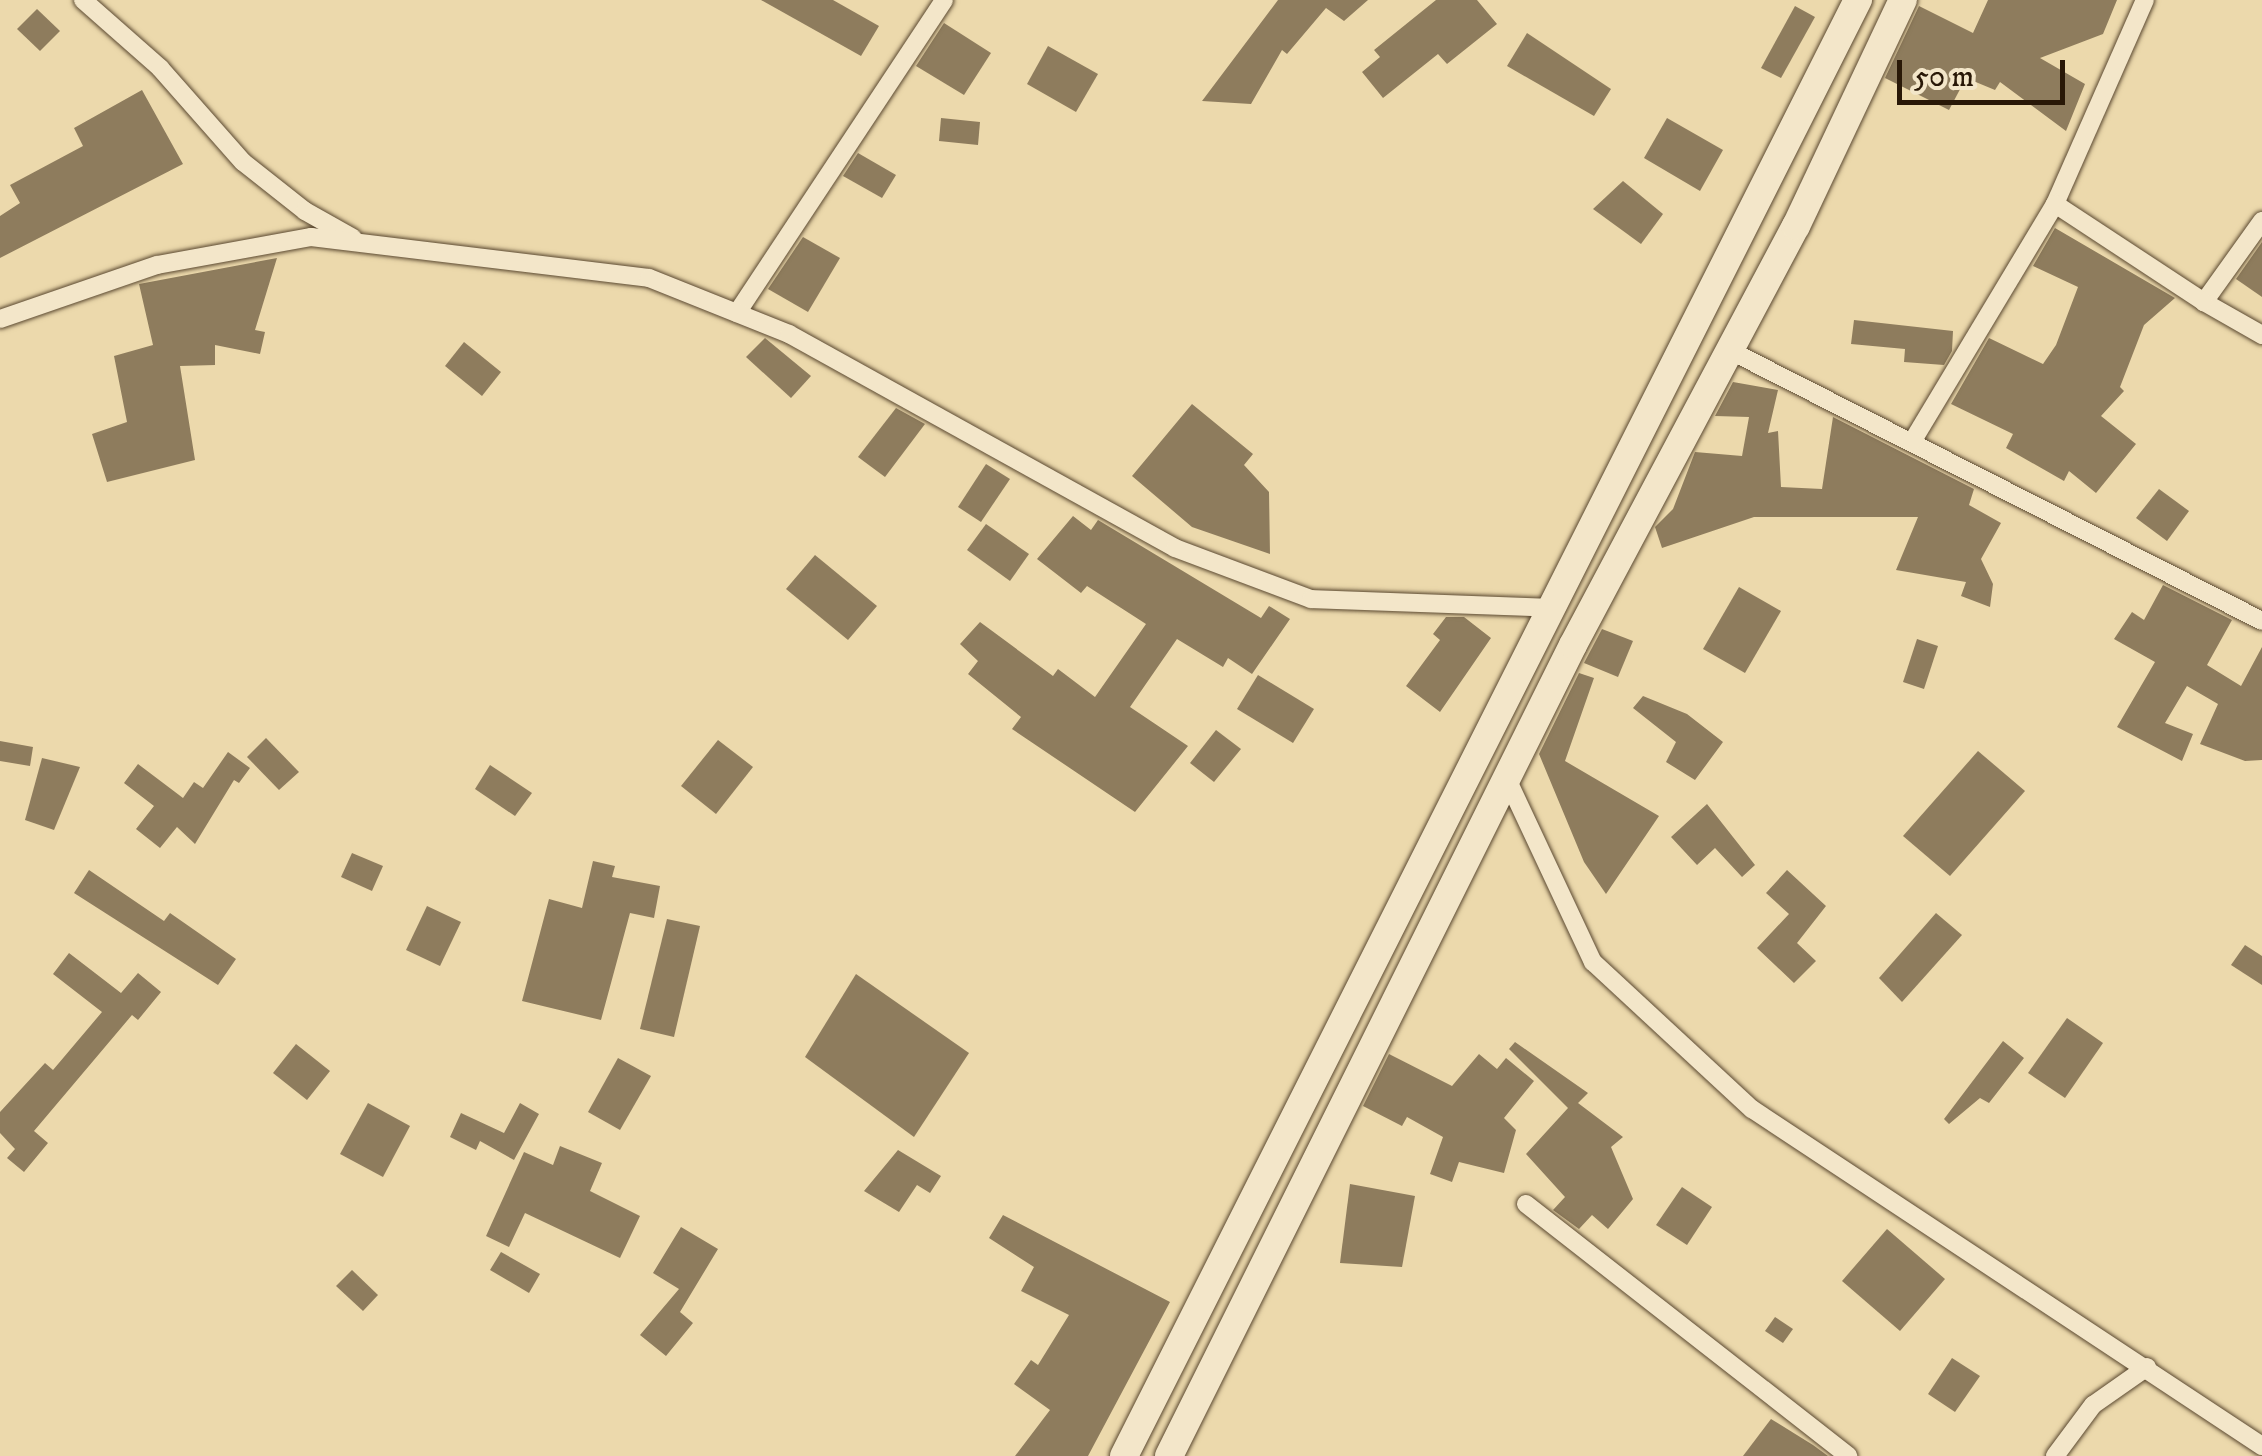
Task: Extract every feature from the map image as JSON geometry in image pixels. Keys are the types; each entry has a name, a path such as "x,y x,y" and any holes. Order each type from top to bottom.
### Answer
{"main road":[{"path":"1124,1456 1759,204 1858,0"},
{"path":"1169,1456 1479,844 1573,645 1733,352 1902,0"},
{"path":"1759,204 1796,226"},
{"path":"1440,828 1479,844"}],"street":[{"path":"83,0 160,68 243,162 305,211 362,243"},
{"path":"737,313 944,0"},
{"path":"1912,442 2055,204 2145,0"},
{"path":"2055,204 2262,336"},
{"path":"2204,302 2262,220"},
{"path":"0,320 157,265 311,236 650,278 789,334 1175,548 1311,599 1551,608"},
{"path":"1733,352 2262,621"},
{"path":"1509,783 1593,962 1738,1096 2262,1446"},
{"path":"1526,1204 1848,1456"},
{"path":"2055,1456 2094,1405 2147,1368"}],"building":[{"path":"761,0 833,0 879,26 861,56"},
{"path":"1278,0 1368,0 1344,21 1326,8 1287,54 1282,50 1251,104 1202,101"},
{"path":"1436,0 1477,0 1497,24 1447,64 1438,54 1383,98 1362,72 1380,57 1374,50"},
{"path":"1988,0 2117,0 2103,34 2040,58 2085,84 2066,131 2000,82 1995,90 1966,78 1949,110 1885,78 1919,6 1973,33"},
{"path":"1795,6 1815,17 1781,78 1761,68"},
{"path":"37,9 60,31 40,51 17,29"},
{"path":"944,23 991,53 964,95 916,66"},
{"path":"1527,33 1611,89 1594,116 1507,66"},
{"path":"1048,46 1098,74 1076,112 1027,84"},
{"path":"142,90 183,164 0,258 0,216 20,203 10,185 83,146 74,128"},
{"path":"941,118 980,122 978,145 939,141"},
{"path":"1667,118 1723,150 1700,191 1644,158"},
{"path":"858,153 896,175 882,198 843,176"},
{"path":"1623,181 1663,214 1641,244 1593,209"},
{"path":"2055,228 2175,298 2144,325 2120,387 2124,391 2101,416 2136,444 2096,493 2069,471 2064,481 2006,448 2013,434 1951,404 1989,338 2043,364 2056,345 2078,287 2033,266"},
{"path":"803,237 840,258 808,312 768,289"},
{"path":"2262,242 2262,297 2236,279"},
{"path":"277,258 255,330 265,332 260,354 215,345 215,365 180,366 195,460 107,482 92,434 127,422 114,356 153,345 139,284"},
{"path":"1854,320 1953,331 1952,351 1944,365 1904,362 1905,349 1851,344"},
{"path":"765,338 811,376 791,398 746,357"},
{"path":"464,342 501,372 482,396 445,366"},
{"path":"1733,382 1778,390 1768,433 1778,431 1781,487 1822,489 1833,417 1974,489 1969,505 2001,523 1981,559 1993,584 1990,607 1961,596 1966,582 1896,570 1918,517 1754,517 1662,548 1655,527 1673,509 1695,452 1742,456 1749,417 1715,416"},
{"path":"1192,404 1253,454 1244,465 1269,492 1270,554 1192,527 1132,476"},
{"path":"896,408 925,424 885,477 858,457"},
{"path":"986,464 1010,479 981,522 958,507"},
{"path":"2159,489 2189,511 2167,541 2136,518"},
{"path":"1073,516 1091,530 1098,520 1261,618 1269,606 1290,619 1252,674 1228,658 1223,667 1177,639 1130,707 1188,746 1135,812 1012,729 1021,717 968,674 978,661 960,644 980,622 1053,676 1058,669 1095,697 1146,624 1087,586 1081,593 1037,559"},
{"path":"986,524 1029,554 1010,581 967,550"},
{"path":"815,555 877,606 848,640 786,589"},
{"path":"2163,585 2232,620 2207,665 2241,686 2262,647 2262,760 2245,761 2200,744 2218,704 2187,686 2165,723 2193,734 2182,761 2117,727 2155,662 2114,639 2132,612 2144,620"},
{"path":"1739,587 1781,611 1745,673 1703,649"},
{"path":"1446,617 1464,617 1491,638 1440,712 1406,686 1440,640 1433,634"},
{"path":"1602,629 1633,641 1618,677 1584,663"},
{"path":"1917,639 1938,646 1924,689 1903,682"},
{"path":"1579,673 1594,678 1565,761 1659,816 1606,894 1584,862 1539,754"},
{"path":"1258,675 1314,709 1293,743 1237,709"},
{"path":"1643,696 1687,714 1723,742 1695,780 1666,762 1676,742 1633,708"},
{"path":"1216,730 1241,749 1214,782 1190,763"},
{"path":"266,738 299,772 279,790 247,757"},
{"path":"718,740 753,767 716,814 681,786"},
{"path":"0,741 33,747 30,766 0,761"},
{"path":"1978,751 2025,791 1950,876 1903,836"},
{"path":"228,752 250,768 239,783 234,780 195,844 177,827 160,848 136,829 154,806 124,783 138,764 183,798 194,782 203,788"},
{"path":"42,758 80,767 54,830 25,820"},
{"path":"490,765 532,793 515,816 475,789"},
{"path":"1707,804 1755,865 1742,877 1715,848 1697,865 1671,837"},
{"path":"352,853 383,866 372,891 341,877"},
{"path":"593,861 615,866 612,877 660,886 654,918 630,913 601,1020 522,1001 549,899 582,908"},
{"path":"89,870 164,921 170,913 236,959 218,985 74,893"},
{"path":"1787,870 1826,906 1797,943 1816,961 1794,983 1757,948 1789,914 1766,893"},
{"path":"427,906 461,922 440,966 406,950"},
{"path":"1936,913 1962,935 1902,1002 1879,978"},
{"path":"667,919 700,926 674,1037 640,1029"},
{"path":"2245,945 2262,956 2262,985 2231,965"},
{"path":"69,953 121,993 138,973 161,992 138,1020 132,1015 34,1131 48,1143 24,1172 7,1158 15,1149 0,1133 0,1112 45,1063 53,1070 102,1012 53,974"},
{"path":"856,974 969,1053 914,1137 805,1057"},
{"path":"2067,1018 2103,1043 2065,1098 2028,1073"},
{"path":"2003,1041 2024,1058 1989,1103 1980,1098 1949,1124 1944,1119"},
{"path":"1515,1042 1588,1093 1578,1103 1623,1137 1611,1147 1633,1199 1608,1229 1592,1215 1579,1229 1553,1210 1565,1197 1526,1154 1568,1108 1509,1049"},
{"path":"296,1044 330,1071 307,1100 273,1073"},
{"path":"1389,1054 1452,1086 1479,1054 1497,1069 1506,1058 1534,1081 1504,1118 1516,1130 1504,1173 1459,1162 1452,1182 1430,1174 1443,1137 1407,1117 1402,1126 1363,1106"},
{"path":"618,1058 651,1076 620,1130 588,1112"},
{"path":"368,1103 410,1126 383,1177 340,1154"},
{"path":"520,1103 539,1114 514,1160 480,1141 476,1150 450,1137 461,1113 504,1133"},
{"path":"560,1146 602,1163 590,1191 640,1216 620,1258 525,1213 509,1247 486,1236 524,1152 553,1165"},
{"path":"898,1150 941,1176 930,1193 917,1185 899,1212 864,1191"},
{"path":"1350,1184 1415,1196 1402,1267 1340,1263"},
{"path":"1682,1187 1712,1207 1687,1245 1656,1225"},
{"path":"1003,1215 1170,1302 1088,1456 1015,1456 1050,1410 1014,1384 1031,1360 1038,1365 1069,1315 1021,1291 1034,1267 989,1238"},
{"path":"681,1227 718,1249 680,1312 693,1323 666,1356 640,1335 679,1289 653,1273"},
{"path":"1887,1229 1945,1279 1900,1331 1842,1281"},
{"path":"501,1252 540,1274 529,1293 490,1270"},
{"path":"352,1270 378,1295 363,1311 336,1286"},
{"path":"1775,1317 1793,1329 1783,1343 1765,1331"},
{"path":"1952,1358 1980,1376 1955,1412 1928,1394"},
{"path":"1771,1419 1813,1445 1828,1456 1743,1456"}]}
